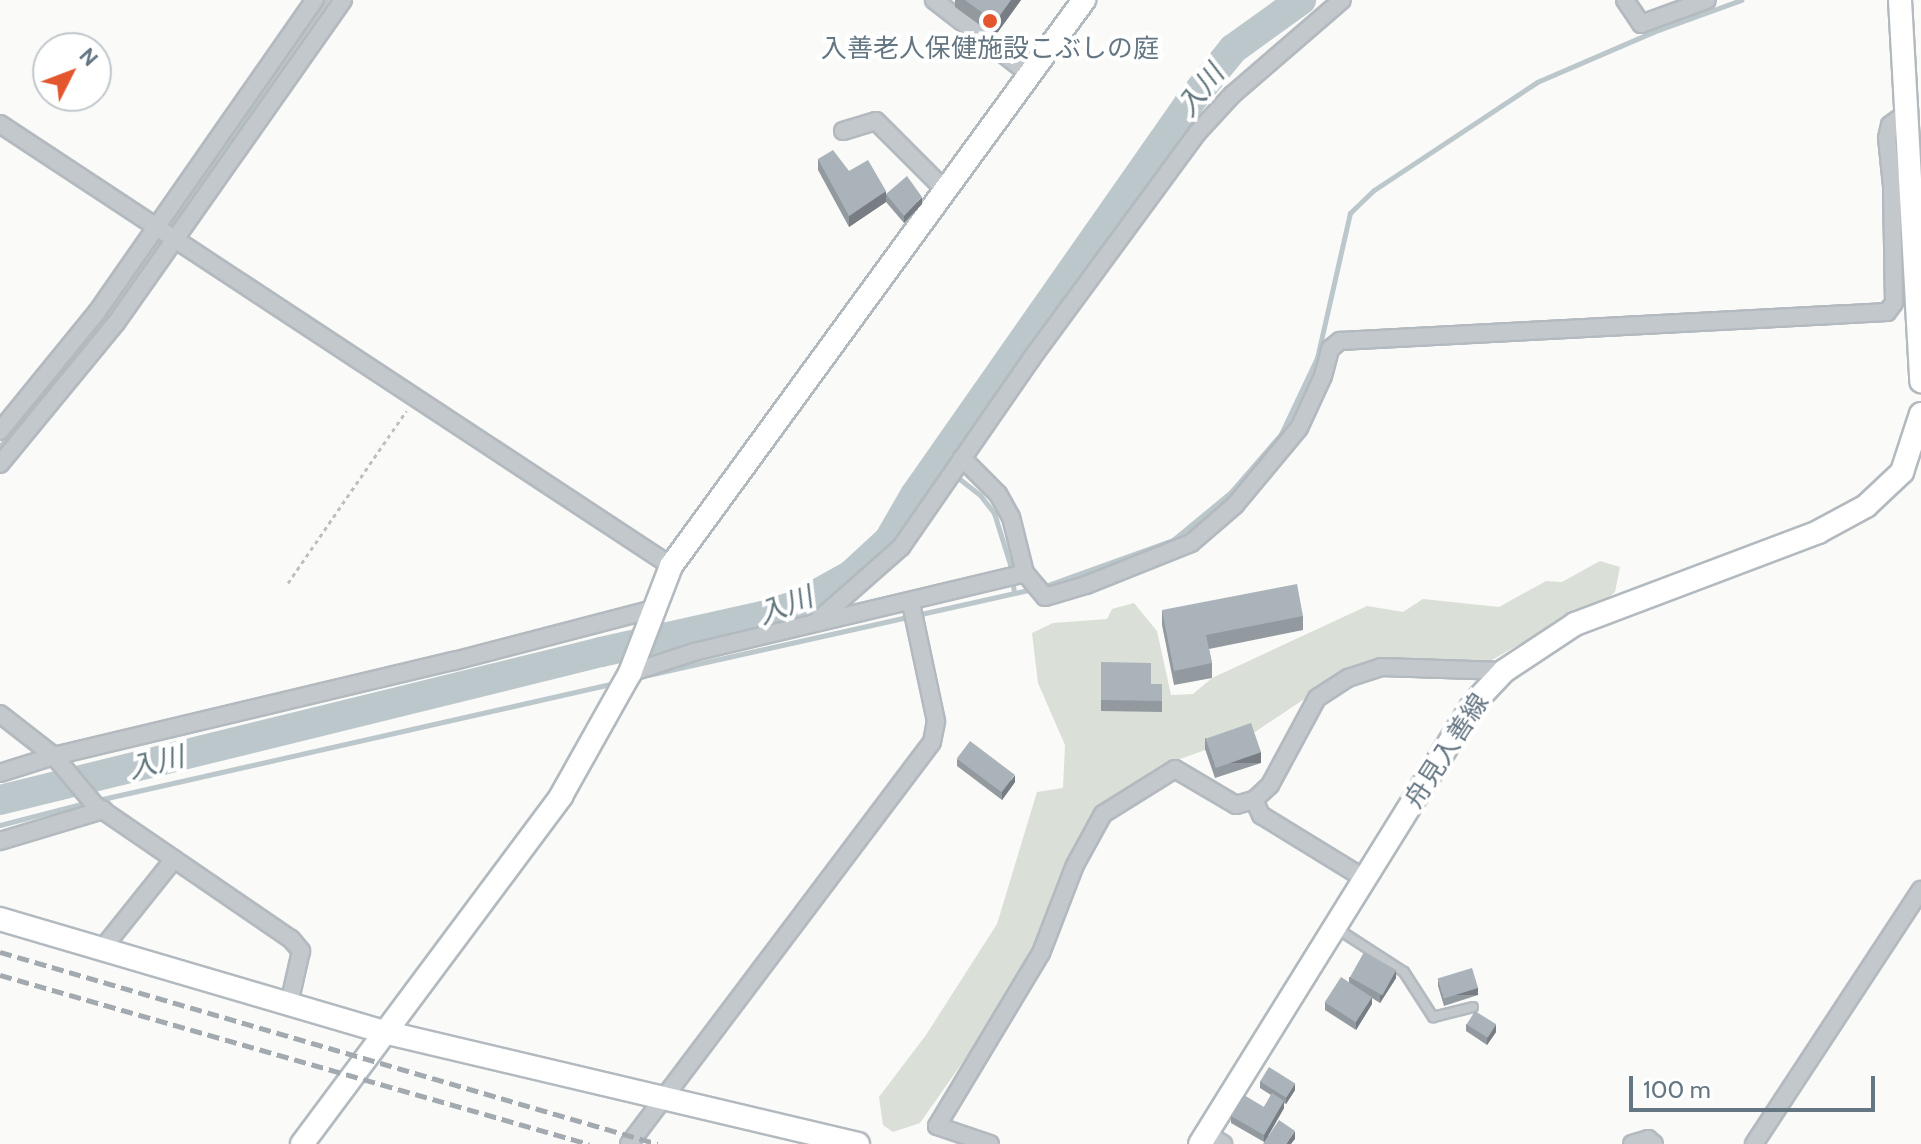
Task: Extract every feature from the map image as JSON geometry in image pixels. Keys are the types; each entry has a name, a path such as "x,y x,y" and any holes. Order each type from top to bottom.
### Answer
{"street":[{"path":"0,431 97,312 315,0"},
{"path":"0,464 116,323 178,240 343,0"},
{"path":"934,0 1028,73"},
{"path":"302,1144 561,796 632,667 671,566 1084,0"},
{"path":"816,622 901,547 1197,133 1232,95 1342,0"},
{"path":"1625,0 1641,24 1707,0"},
{"path":"1900,0 1909,111 1921,381"},
{"path":"962,458 998,494 1011,517 1025,573 1045,597 1086,585 1191,543 1235,505 1299,428 1323,376 1330,349 1340,341 1887,312 1894,303 1892,186 1887,138 1890,125 1909,111"},
{"path":"843,131 876,121 944,189"},
{"path":"0,124 417,395 671,566"},
{"name":"舟見入善線","path":"1210,1141 1335,928 1474,703 1504,671 1575,624 1818,532 1866,506 1911,478 1921,414"},
{"path":"632,667 816,622 911,603 1025,573"},
{"path":"629,1144 932,742 936,721 911,603"},
{"path":"0,773 59,762 454,661 650,616"},
{"path":"990,1144 937,1126 1041,953 1075,865 1103,814 1175,769 1236,805 1254,800 1270,785 1317,698 1348,678 1381,667 1504,671"},
{"path":"0,714 59,762 99,807 291,939 301,951 289,1004"},
{"path":"1254,800 1261,815 1365,879"},
{"path":"0,841 99,807"},
{"path":"102,949 174,859"},
{"path":"1754,1144 1921,890"},
{"path":"0,919 384,1032 858,1144"},
{"path":"1632,1144 1648,1139 1654,1144"}],"lane":[{"path":"1335,928 1404,972 1433,1017 1473,1007"}],"path":[{"path":"288,583 417,395"}],"shaded area":[{"path":"1600,561 1620,567 1615,592 1603,602 1553,625 1485,664 1340,675 1255,732 1172,762 1117,793 1096,811 1033,952 1000,1009 920,1123 893,1132 883,1125 879,1097 926,1035 997,924 1037,792 1063,788 1065,745 1038,683 1032,633 1053,623 1107,619 1112,609 1134,603 1157,631 1171,695 1193,694 1212,678 1367,606 1403,612 1423,599 1499,607 1546,581 1562,582"}],"building":[{"path":"965,0 1011,0 995,22"},
{"path":"833,150 849,171 868,160 886,191 849,216 818,159"},
{"path":"907,176 922,197 904,216 886,194"},
{"path":"1297,584 1303,616 1206,635 1212,663 1174,671 1162,610"},
{"path":"1101,662 1151,663 1151,684 1162,684 1162,701 1101,700"},
{"path":"1251,723 1261,752 1216,768 1206,739"},
{"path":"970,741 1015,775 1001,792 957,759"},
{"path":"1364,952 1396,970 1382,995 1350,977"},
{"path":"1472,968 1478,988 1444,999 1438,979"},
{"path":"1341,977 1372,997 1356,1022 1325,1002"},
{"path":"1475,1011 1496,1024 1488,1038 1467,1025"},
{"path":"1269,1067 1295,1083 1286,1098 1260,1081"},
{"path":"1272,1093 1284,1101 1264,1135 1231,1116 1244,1095 1264,1107"},
{"path":"1279,1120 1295,1131 1286,1144 1263,1144"}],"waterway":[{"path":"0,446 107,314 326,0"},
{"name":"入川","path":"0,800 601,652 766,615 799,604 851,575 889,540 915,495 1189,103 1233,49 1301,0"},
{"path":"1042,587 1173,540 1231,492 1281,434 1317,358 1350,213 1374,190 1537,82 1653,32 1741,0"},
{"path":"938,462 980,495 994,513 1010,564 1014,593"},
{"path":"648,675 1032,589"},
{"path":"98,800 615,683"},
{"path":"0,825 88,802"}],"railway":[{"path":"0,952 658,1144"},
{"path":"0,975 589,1144"}],"place":[{"name":"入善老人保健施設こぶしの庭","path":"990,21"}]}
